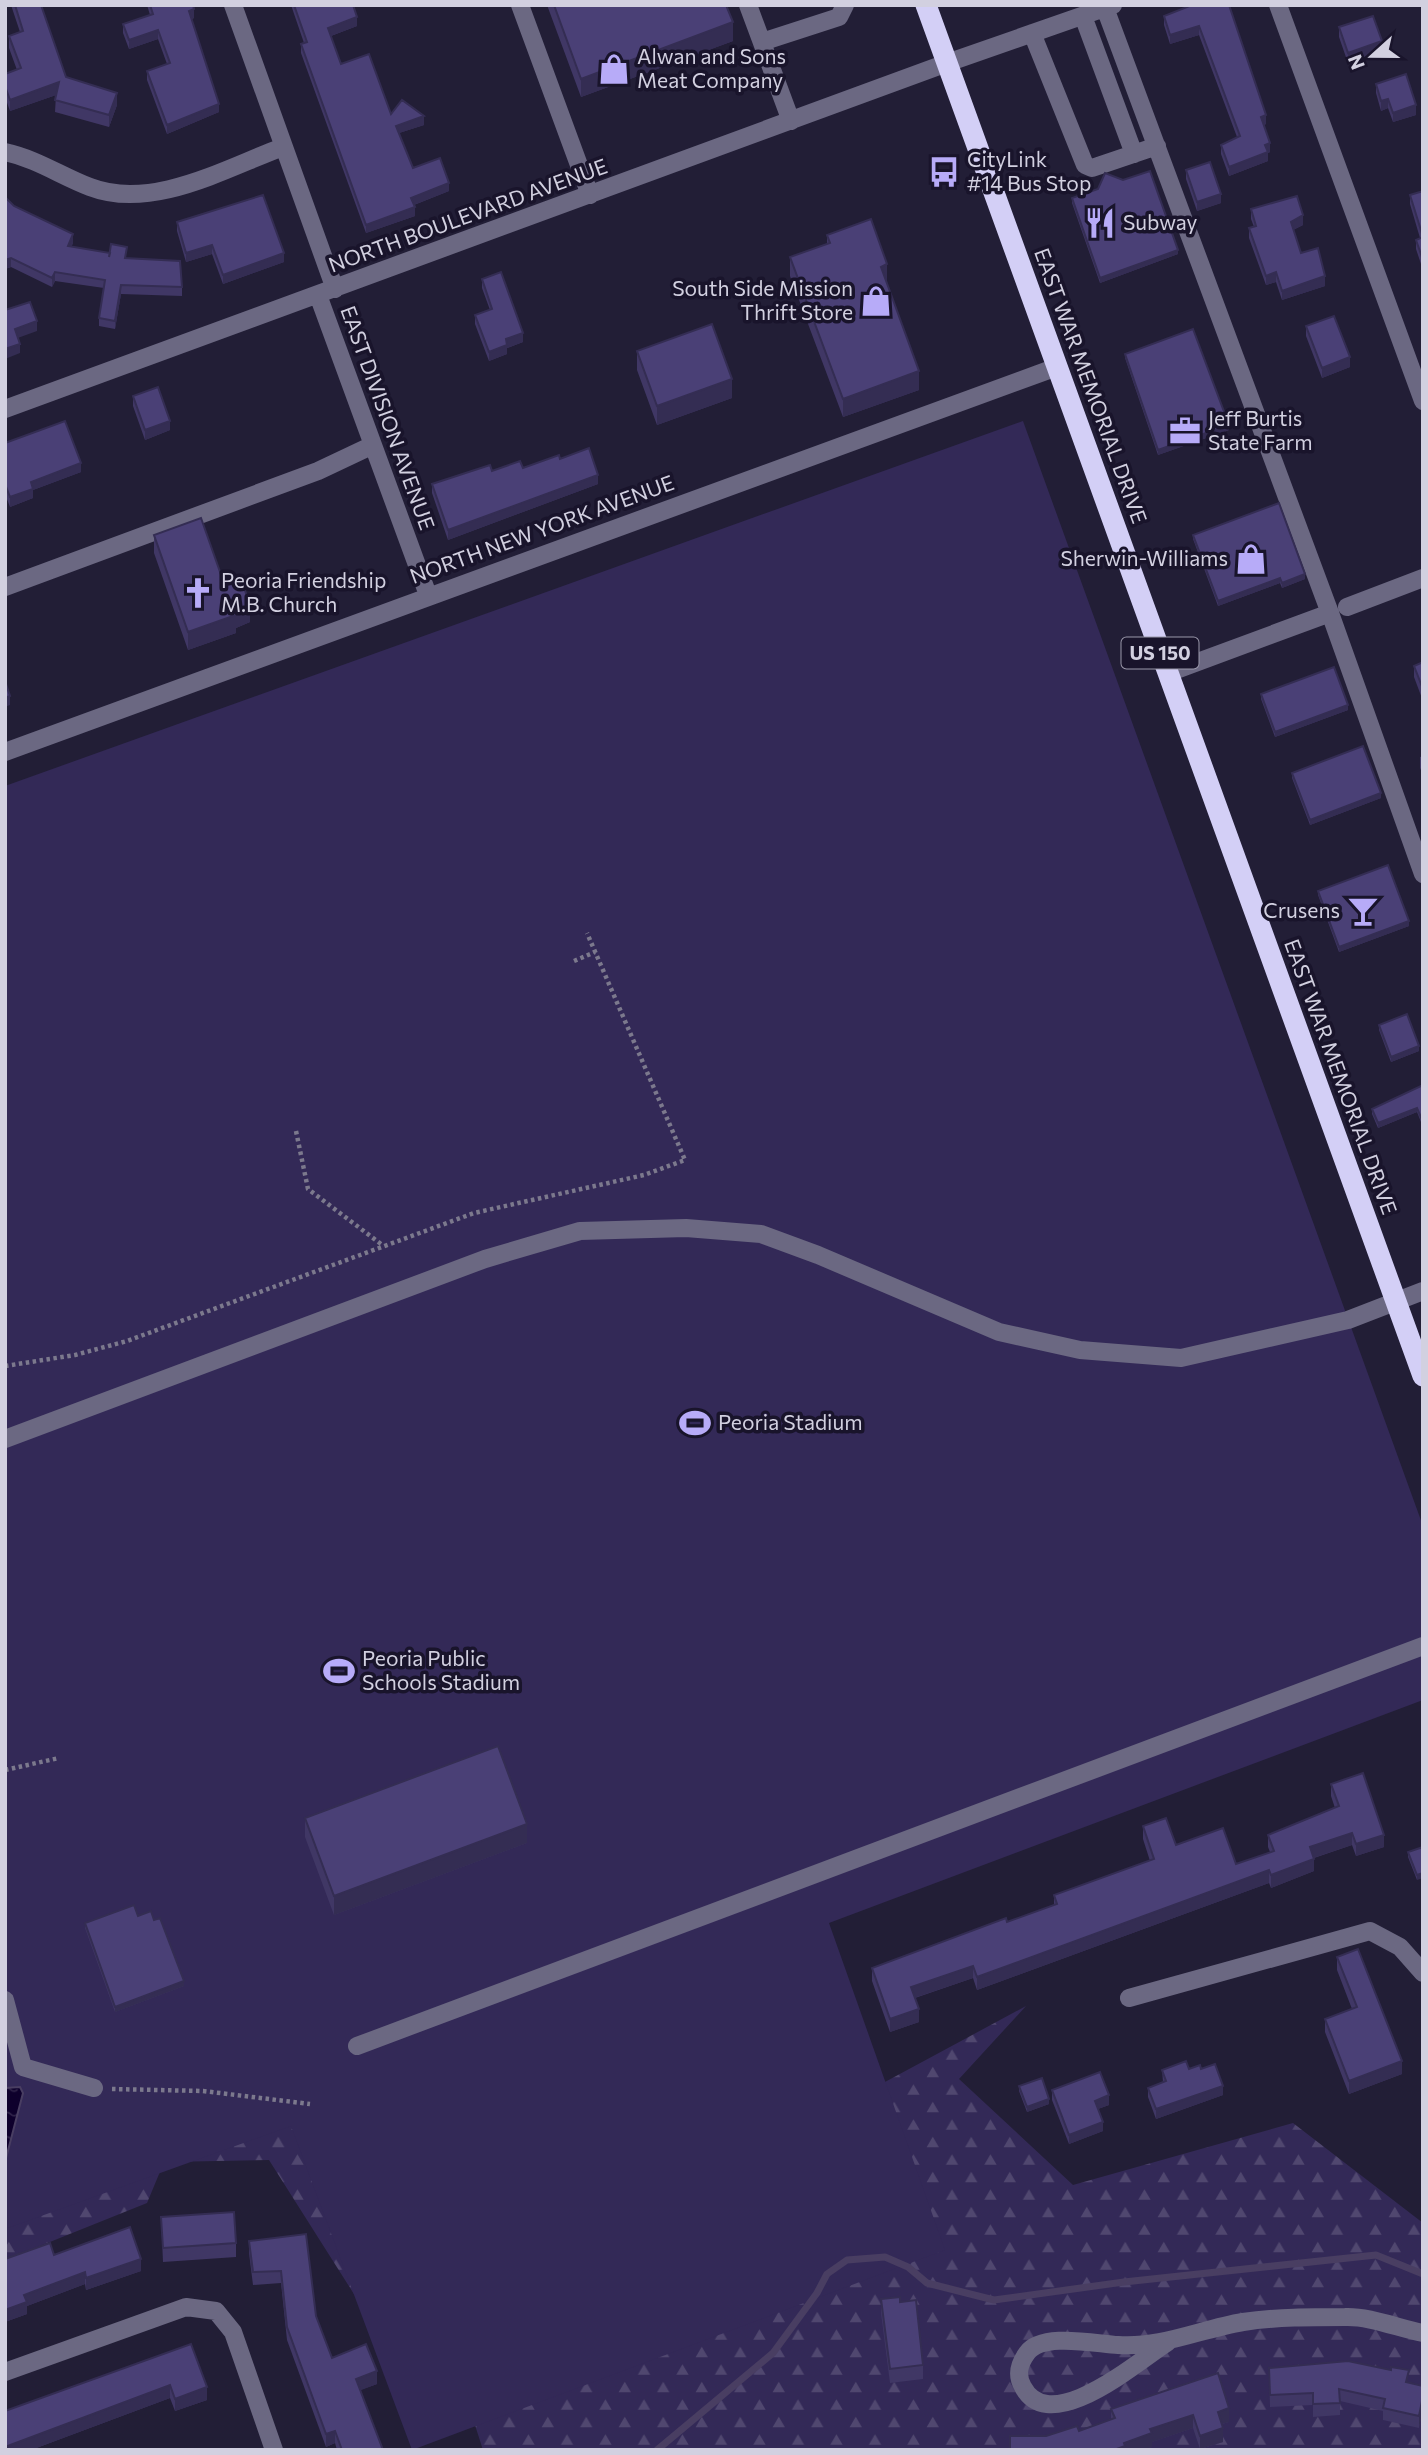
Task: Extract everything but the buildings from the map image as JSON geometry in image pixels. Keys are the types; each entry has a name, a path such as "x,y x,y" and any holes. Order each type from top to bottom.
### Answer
{"highway":[{"name":"EAST WAR MEMORIAL DRIVE","path":"926,5 1423,1376"}],"street":[{"name":"EAST DIVISION AVENUE","path":"233,5 283,147 373,446 428,595"},
{"path":"520,5 590,195"},
{"path":"748,5 791,121"},
{"path":"762,42 839,17 845,5"},
{"path":"1278,5 1423,401"},
{"path":"1109,7 1157,146 1338,610 1423,874"},
{"name":"NORTH BOULEVARD AVENUE","path":"5,409 947,63 1109,7"},
{"path":"1083,16 1133,155"},
{"path":"1032,33 1084,165 1092,168 1157,146"},
{"path":"5,152 29,158 90,187 111,193 162,191 283,147"},
{"name":"NORTH NEW YORK AVENUE","path":"5,752 1057,367"},
{"path":"5,587 318,471 373,446"},
{"path":"1168,673 1423,578"},
{"path":"5,1439 485,1259 580,1231 686,1228 761,1234 818,1255 999,1332 1080,1350 1181,1358 1348,1320 1423,1291"},
{"path":"357,2046 1423,1646"},
{"path":"1129,1998 1370,1931 1399,1947 1423,1973"},
{"path":"5,2000 23,2067 94,2088"},
{"path":"5,2372 186,2307 216,2311 233,2332 274,2450"},
{"path":"1168,2342 1080,2398 1057,2406 1039,2404 1026,2394 1018,2379 1020,2362 1031,2347 1047,2342 1091,2341 1119,2345 1168,2342 1243,2322 1348,2317 1423,2333"}],"path":[{"path":"5,1367 127,1341 474,1213 644,1175 685,1160 587,933"},
{"path":"574,961 595,952"},
{"path":"296,1131 308,1189 382,1245"},
{"path":"5,1770 60,1758"},
{"path":"94,2088 202,2091 310,2104"}],"green space":[{"name":"Peoria Stadium","path":"1023,421 1423,1526 1423,1700 829,1923 945,2250 412,2450 291,2126 5,2229 5,786"},
{"path":"1026,2006 959,2079 1073,2185 1293,2123 1423,2223 1423,2450 483,2450 475,2425 385,2343 269,2160 164,2162 147,2203 5,2260 5,2181 61,2116 859,2096"}],"water":[{"path":"20,2087 23,2093 5,2162 5,2088"}],"waterway":[{"path":"657,2450 773,2353 817,2293 827,2274 847,2260 885,2257 908,2267 927,2283 994,2300 1124,2282 1376,2255 1423,2274"}],"place":[{"name":"Alwan and Sons Meat Company","path":"614,69"},
{"name":"CityLink #14 Bus Stop","path":"944,172"},
{"name":"Subway","path":"1100,223"},
{"name":"South Side Mission Thrift Store","path":"876,301"},
{"name":"Jeff Burtis State Farm","path":"1185,431"},
{"name":"Sherwin-Williams","path":"1251,559"},
{"name":"Peoria Friendship M.B. Church","path":"198,593"},
{"name":"Crusens","path":"1363,911"},
{"name":"Peoria Stadium","path":"695,1423"},
{"name":"Peoria Public Schools Stadium","path":"339,1671"}]}
